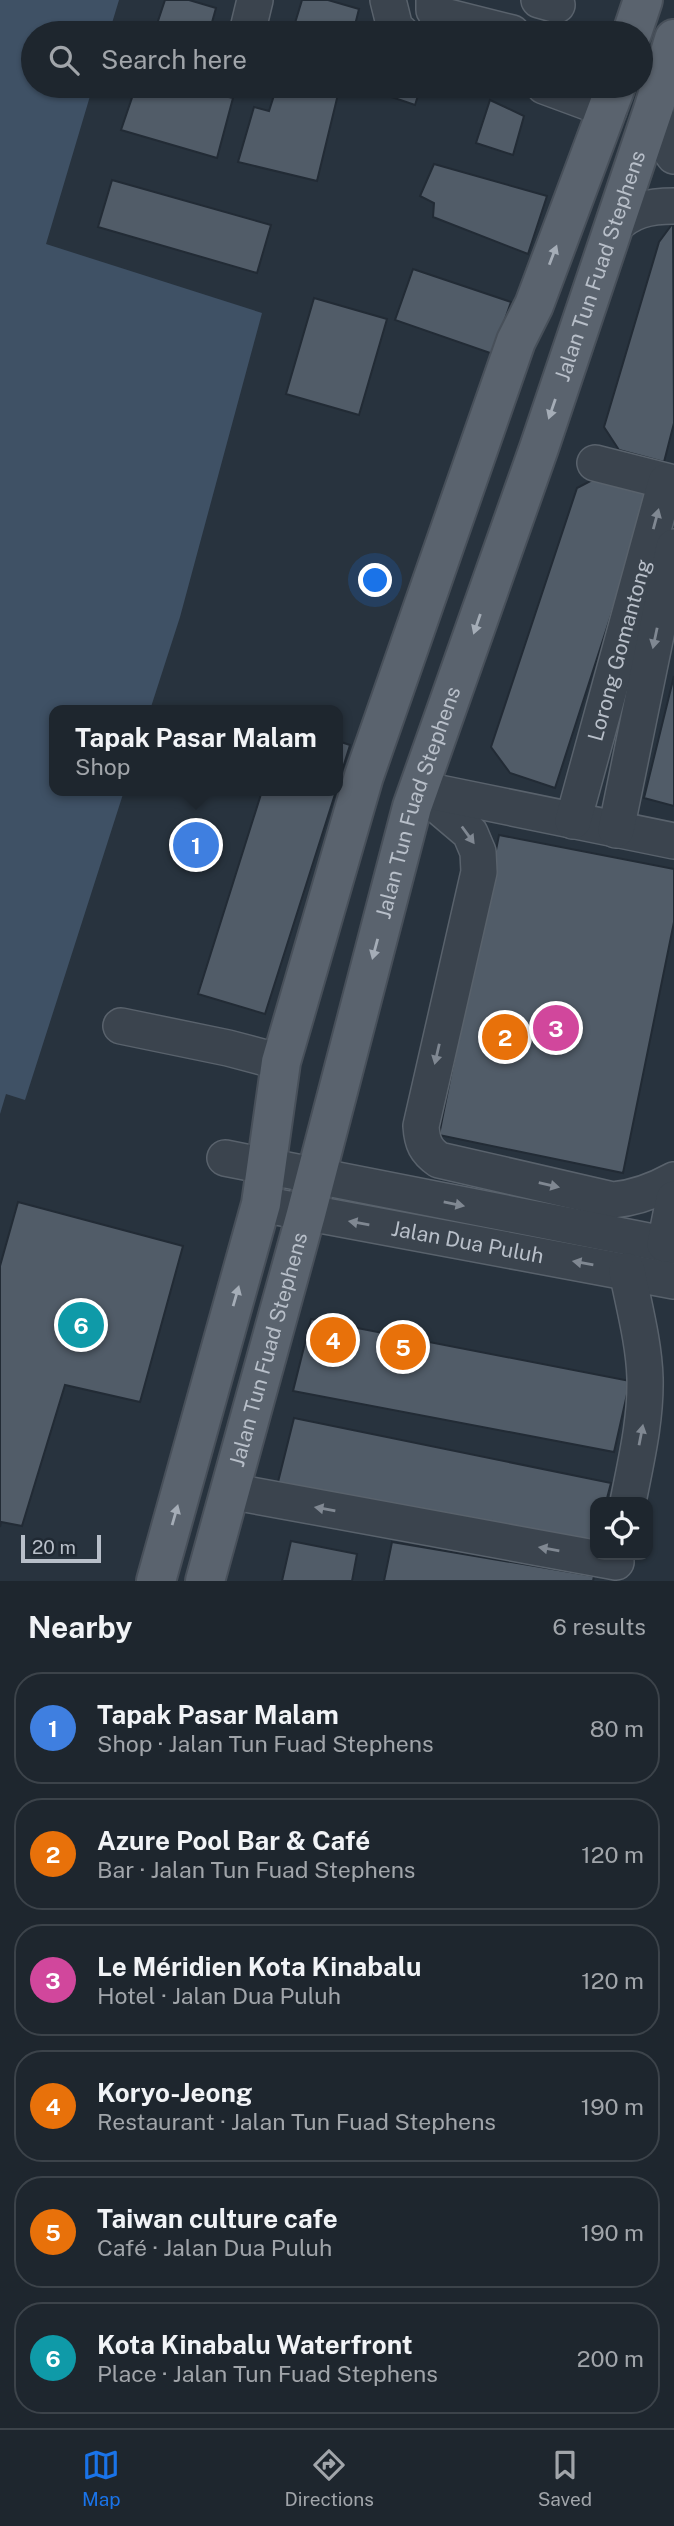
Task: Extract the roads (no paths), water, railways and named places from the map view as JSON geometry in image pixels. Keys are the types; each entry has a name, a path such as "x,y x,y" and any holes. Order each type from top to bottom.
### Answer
{"main road":[{"path":"636,21 642,0"},
{"name":"Jalan Tun Fuad Stephens","path":"205,1581 306,1214 418,789 539,448 654,107 674,39"},
{"name":"Jalan Tun Fuad Stephens","path":"156,1581 261,1204 281,1062 363,776 516,341 534,305 612,98"},
{"name":"Jalan Tun Fuad Stephens","path":"267,1165 378,778 530,342 534,305"}],"street":[{"path":"250,21 255,0"},
{"path":"388,0 393,21"},
{"path":"434,0 434,10 440,15 464,21"},
{"path":"654,107 666,143 674,156"},
{"path":"613,228 624,216 644,208 674,205"},
{"path":"595,463 670,483"},
{"name":"Lorong Gomantong","path":"573,821 670,483"},
{"name":"Lorong Gomantong","path":"616,830 674,547"},
{"path":"418,789 674,841"},
{"path":"418,789 470,833 478,852 479,872 421,1126 422,1140 429,1153 439,1160 613,1200 652,1192 674,1180"},
{"path":"121,1026 281,1062"},
{"name":"Jalan Dua Puluh","path":"225,1158 669,1245"},
{"path":"402,1231 410,1195"},
{"path":"669,1245 674,1199"},
{"name":"Jalan Dua Puluh","path":"261,1204 674,1281"},
{"path":"627,1271 642,1347 645,1379 644,1419 629,1497"},
{"path":"229,1491 616,1566"}],"water":[{"path":"0,0 119,0 113,21 21,21 21,98 89,98 46,244 262,313 180,617 152,705 49,705 49,796 122,796 25,1100 6,1094 0,1114"}],"place":[{"name":"Tapak Pasar Malam","path":"196,845"},
{"name":"Le Méridien Kota Kinabalu","path":"556,1028"},
{"name":"Azure Pool Bar & Café","path":"505,1037"},
{"name":"Kota Kinabalu Waterfront","path":"81,1325"},
{"name":"Koryo-Jeong","path":"333,1340"},
{"name":"Taiwan culture cafe","path":"403,1347"}]}
